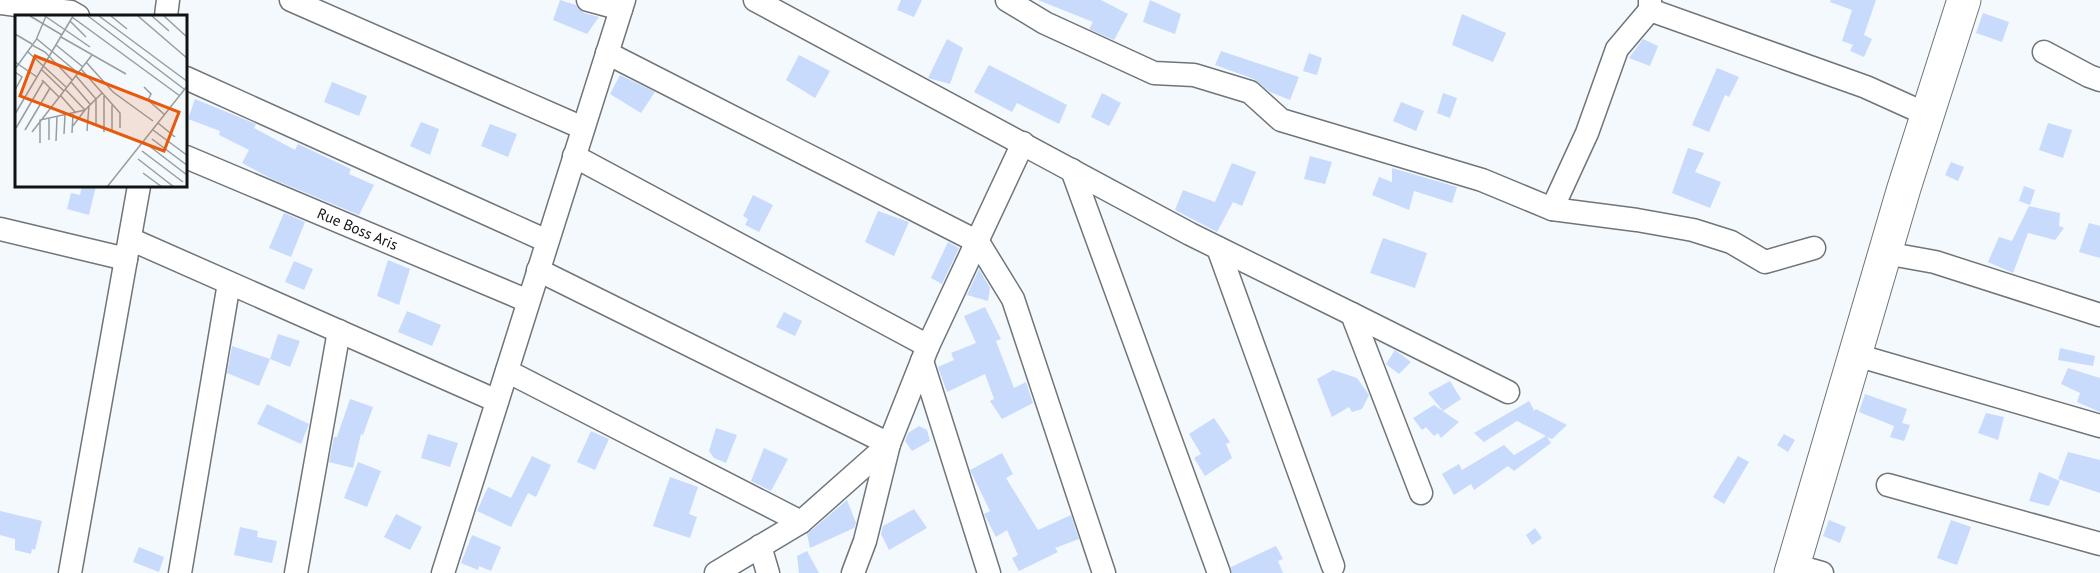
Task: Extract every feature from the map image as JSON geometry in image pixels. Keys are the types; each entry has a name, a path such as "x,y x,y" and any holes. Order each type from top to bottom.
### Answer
{"highway":[{"path":"1802,570 1856,355 1885,253 1964,0"}],"street":[{"path":"166,15 168,0"},
{"path":"291,0 583,128"},
{"path":"443,573 622,4 588,0"},
{"path":"755,0 1218,248 1508,392"},
{"path":"1007,0 1045,23 1154,73 1194,75 1250,92 1281,120 1482,180 1551,210 1637,219 1693,231 1731,242 1765,262 1814,248"},
{"path":"0,3 71,12 76,15"},
{"path":"1551,210 1587,133 1617,49 1650,5 1866,87 1928,115"},
{"path":"607,52 978,242 1013,298 1104,573"},
{"path":"2044,52 2100,80"},
{"path":"188,79 547,241"},
{"path":"853,573 865,541 890,444 925,353 1023,144"},
{"path":"574,156 925,353 989,573"},
{"name":"Rue Boss Aris","path":"188,158 528,301"},
{"path":"1072,170 1219,573"},
{"path":"70,573 139,188"},
{"path":"0,229 128,249 228,283 497,401"},
{"path":"1218,248 1334,566"},
{"path":"1885,253 1935,262 2100,315"},
{"path":"538,270 890,444"},
{"path":"180,573 228,283"},
{"path":"1352,314 1421,493"},
{"path":"296,573 339,331"},
{"path":"1856,355 2100,426"},
{"path":"507,371 801,522"},
{"path":"716,573 801,522 890,444"},
{"path":"1888,485 2100,544"},
{"path":"760,546 768,573"}],"building":[{"path":"560,0 576,5 584,13 599,17 587,34 553,20"},
{"path":"901,0 922,0 914,17 897,10"},
{"path":"1038,0 1101,0 1128,14 1114,40 1089,29 1093,22"},
{"path":"1150,0 1181,14 1175,34 1143,22"},
{"path":"1831,0 1876,0 1864,35 1872,39 1864,57 1850,51 1853,45 1842,41 1852,10 1830,2"},
{"path":"1983,13 2009,22 2002,42 1976,33"},
{"path":"1462,14 1506,33 1493,62 1452,45"},
{"path":"947,39 963,48 950,84 928,78"},
{"path":"1643,39 1658,46 1650,66 1629,58"},
{"path":"1221,51 1299,77 1290,100 1270,92 1254,79 1215,65"},
{"path":"1309,53 1322,58 1317,75 1303,71"},
{"path":"799,55 830,71 815,98 786,80"},
{"path":"989,65 1067,105 1059,124 1017,103 1012,112 974,92"},
{"path":"1717,68 1739,77 1729,97 1725,95 1709,132 1692,125"},
{"path":"620,75 655,92 641,113 610,94"},
{"path":"332,82 367,96 359,116 324,102"},
{"path":"1102,93 1121,103 1109,126 1091,117"},
{"path":"1443,93 1457,98 1450,118 1437,113"},
{"path":"195,99 256,124 254,128 295,150 298,144 351,169 349,174 374,185 359,215 270,178 242,163 249,150 219,135 220,131 188,119"},
{"path":"1401,102 1424,111 1416,131 1393,121"},
{"path":"421,122 439,129 430,155 410,146"},
{"path":"2048,123 2072,130 2063,158 2039,150"},
{"path":"490,124 517,134 508,157 481,146"},
{"path":"1688,148 1704,153 1695,172 1721,182 1710,208 1672,193"},
{"path":"1310,156 1332,162 1325,184 1304,179"},
{"path":"1951,162 1964,167 1958,181 1945,175"},
{"path":"1232,163 1256,172 1242,206 1233,202 1217,232 1175,210 1183,190 1215,202"},
{"path":"1392,168 1457,187 1452,203 1414,191 1409,210 1372,195 1379,177 1392,182"},
{"path":"2024,186 2035,190 2030,205 2019,201"},
{"path":"82,188 96,188 89,215 67,209 71,193 80,195"},
{"path":"753,195 773,205 759,232 745,225 748,219 743,216"},
{"path":"2029,206 2060,213 2059,226 2064,228 2055,240 2028,233 2013,273 1988,262 1999,237 2012,241"},
{"path":"878,211 909,222 894,256 865,242"},
{"path":"284,213 305,222 291,257 269,248"},
{"path":"2089,223 2100,226 2100,258 2079,252"},
{"path":"1383,238 1427,253 1415,288 1370,273"},
{"path":"948,242 959,248 942,284 931,278"},
{"path":"388,260 410,269 399,305 377,296"},
{"path":"294,261 313,269 304,290 285,282"},
{"path":"979,269 990,288 988,301 967,295"},
{"path":"985,307 1001,339 996,341 1014,388 1026,382 1033,403 1002,419 990,401 994,399 985,374 947,392 938,367 954,360 951,353 976,343 964,316"},
{"path":"407,311 441,325 432,346 398,332"},
{"path":"784,312 802,321 795,336 776,327"},
{"path":"278,334 300,341 290,367 270,359"},
{"path":"232,346 270,359 259,386 227,373"},
{"path":"2060,348 2095,356 2093,366 2058,360"},
{"path":"1395,350 1411,362 1399,374 1386,364"},
{"path":"2068,368 2100,378 2100,412 2077,402 2080,393 2061,384"},
{"path":"1333,370 1357,378 1369,395 1362,409 1352,412 1349,407 1332,417 1317,379"},
{"path":"1450,381 1461,399 1443,411 1428,393"},
{"path":"1865,394 1907,409 1902,423 1910,425 1904,441 1890,437 1894,426 1859,412"},
{"path":"350,399 373,407 363,435 361,434 353,468 329,462 334,437 337,437"},
{"path":"1529,401 1534,410 1532,412 1536,409 1567,425 1552,439 1547,437 1551,443 1514,471 1508,466 1474,490 1471,484 1454,495 1442,474 1459,464 1462,470 1504,445 1514,455 1546,436 1517,421 1484,442 1474,433"},
{"path":"267,404 309,424 301,444 257,424"},
{"path":"1434,405 1459,422 1441,438 1438,433 1434,436 1426,427 1422,430 1413,418"},
{"path":"1986,413 2004,417 1998,440 1978,433"},
{"path":"1214,418 1230,442 1226,444 1232,458 1205,476 1194,458 1201,454 1189,434"},
{"path":"919,426 927,430 930,441 912,451 905,441 908,433"},
{"path":"716,428 737,435 726,463 714,458 709,451"},
{"path":"591,431 609,439 595,470 577,462"},
{"path":"428,434 458,443 450,467 421,458"},
{"path":"1784,434 1795,440 1788,452 1777,445"},
{"path":"764,448 788,459 771,491 751,481"},
{"path":"2068,452 2100,460 2100,493 2058,479"},
{"path":"1002,453 1013,474 1006,478 1038,530 1071,515 1079,539 1055,548 1058,552 1019,571 1012,558 1018,555 1007,530 996,537 984,514 990,511 970,470"},
{"path":"532,456 551,465 536,497 528,493 511,527 477,511 488,487 511,498"},
{"path":"1738,456 1749,462 1724,504 1713,497"},
{"path":"358,462 381,471 367,507 344,498"},
{"path":"2039,472 2060,481 2049,506 2029,501"},
{"path":"670,477 698,487 689,514 697,517 690,538 653,526"},
{"path":"847,500 856,523 854,528 810,548 807,534"},
{"path":"914,509 927,528 889,550 881,534 883,526"},
{"path":"0,511 42,521 35,550 32,549 31,554 15,550 15,539 0,535"},
{"path":"396,514 422,527 410,550 384,537"},
{"path":"1829,520 1846,527 1840,543 1823,536"},
{"path":"1951,520 1971,527 1957,565 1937,558"},
{"path":"240,527 258,531 257,537 277,541 272,563 234,555"},
{"path":"1535,528 1542,538 1532,545 1526,535"},
{"path":"472,535 501,547 491,571 479,566 478,570 461,563"},
{"path":"1276,546 1283,559 1278,561 1283,573 1232,573 1231,567"},
{"path":"139,547 164,557 159,572 133,562"},
{"path":"807,551 819,573 799,573 797,556"}]}
